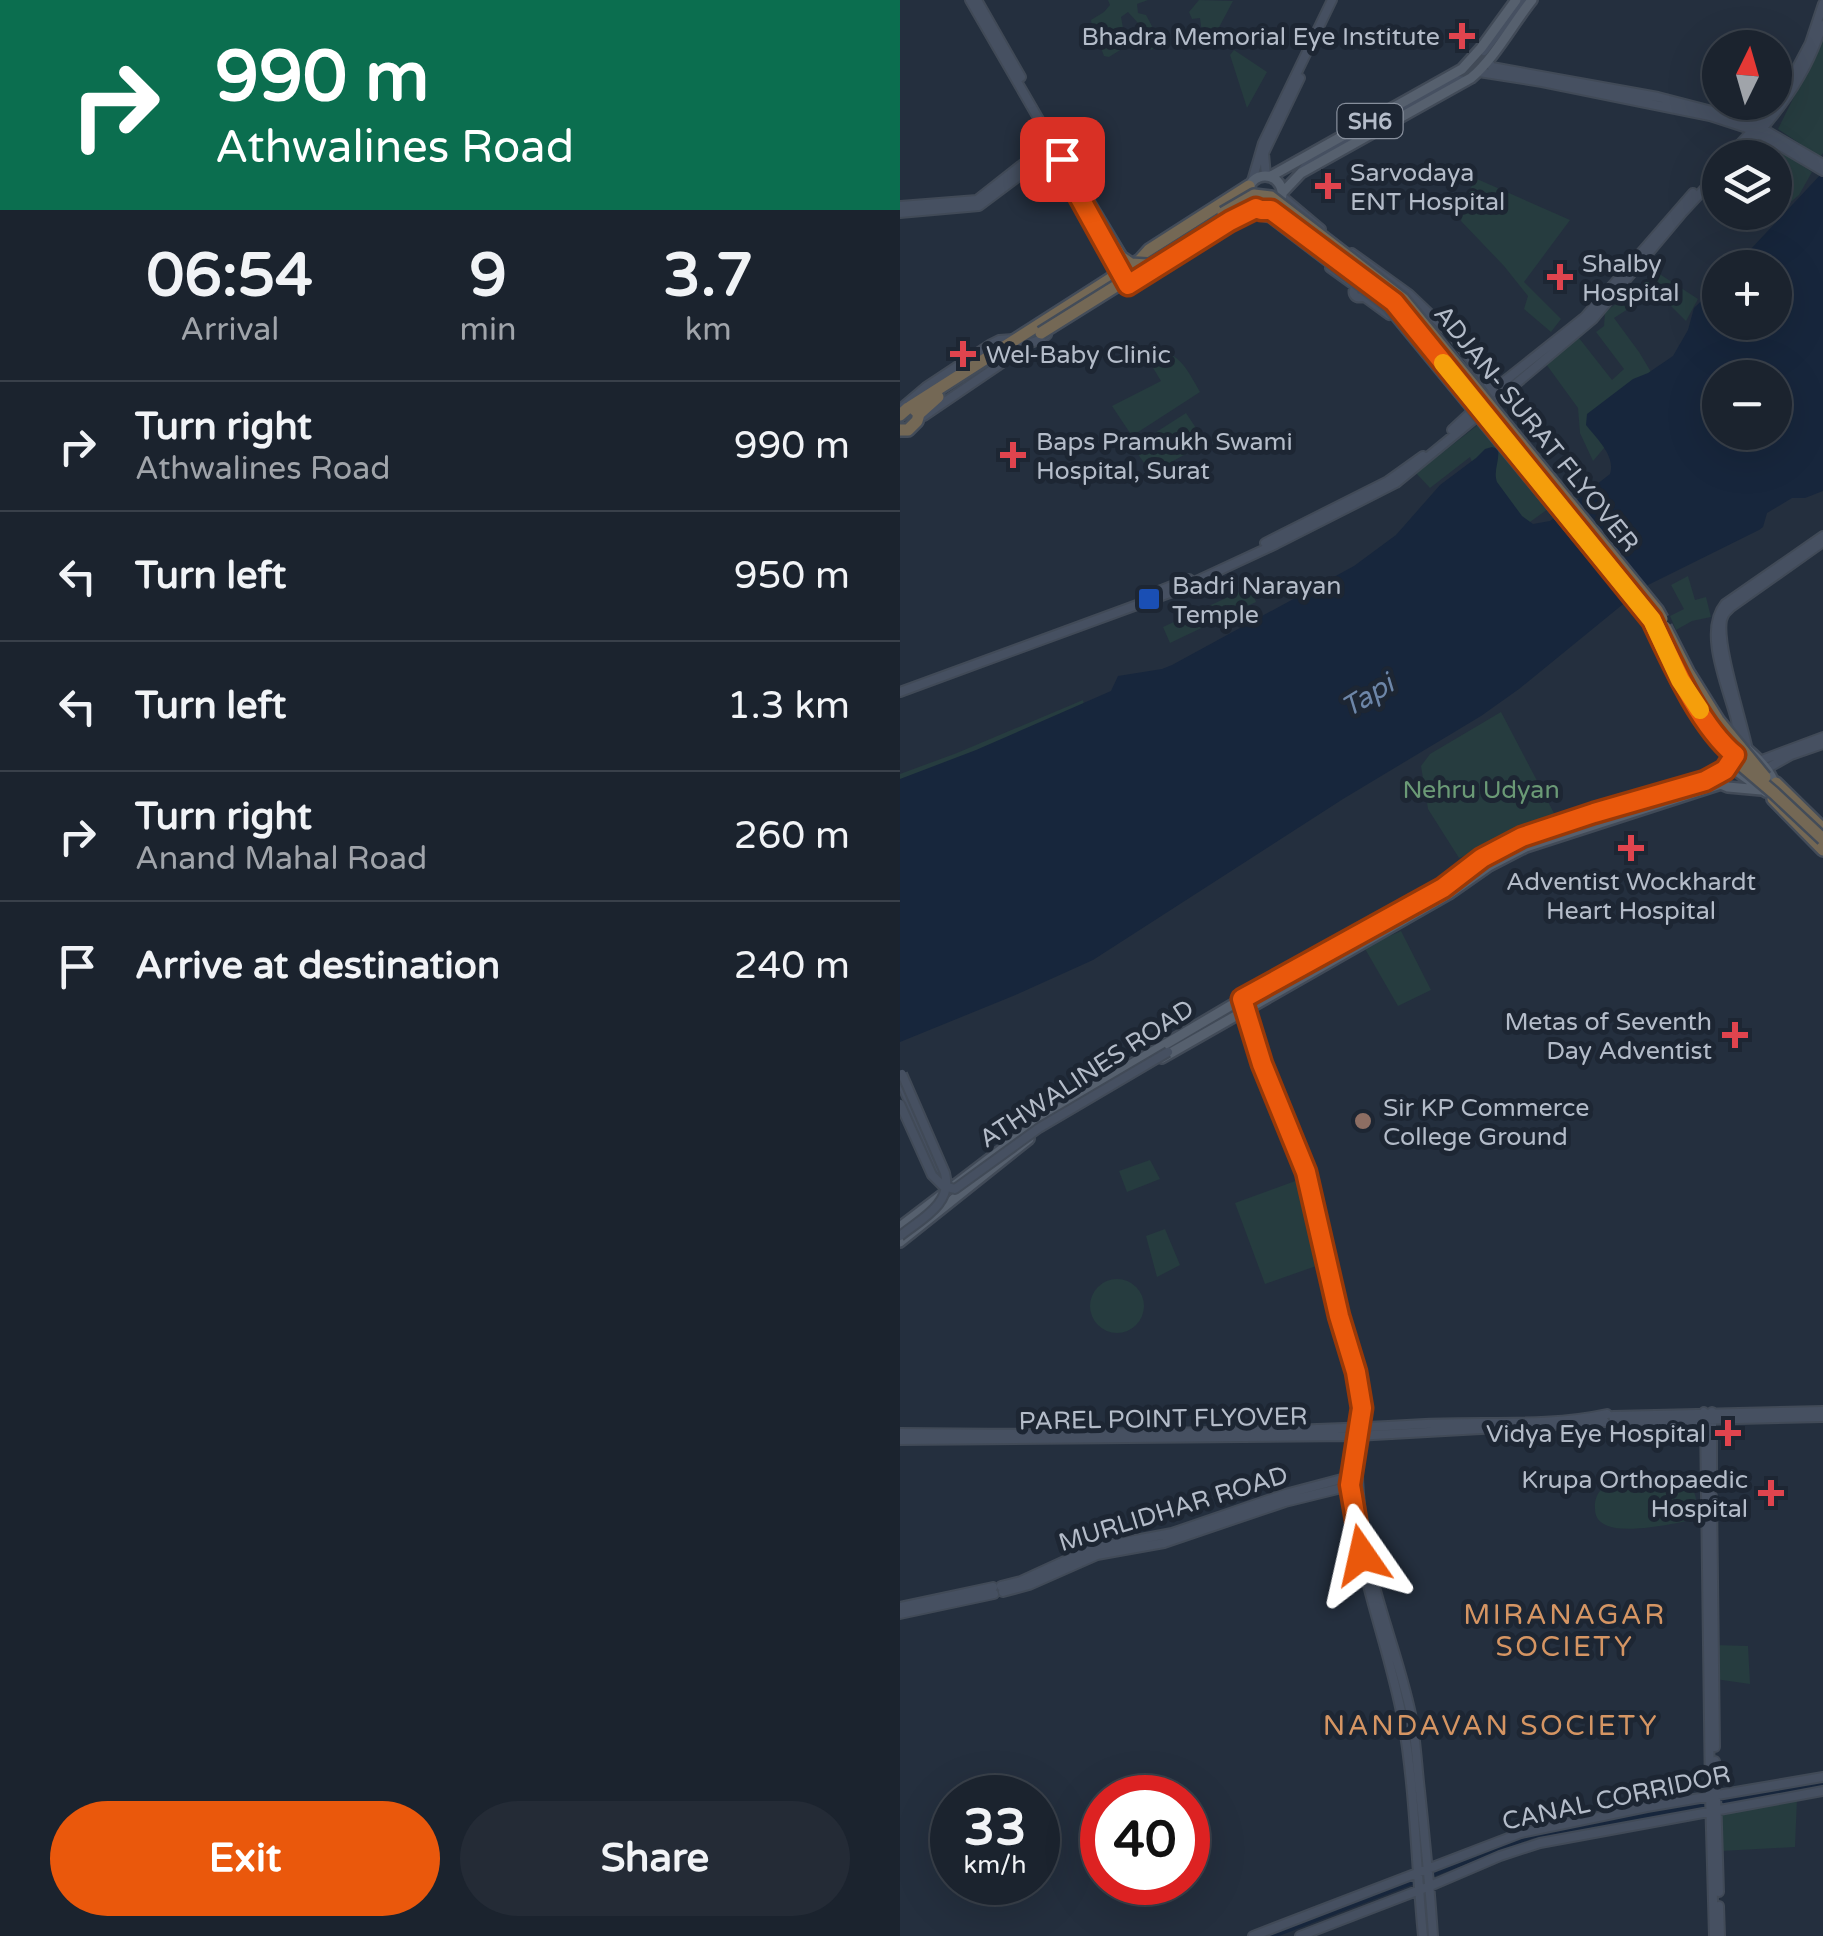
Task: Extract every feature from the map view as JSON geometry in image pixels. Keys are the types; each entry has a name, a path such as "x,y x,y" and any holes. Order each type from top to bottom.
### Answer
{"highway":[{"path":"1056,148 1121,257 1137,266 1156,259"},
{"path":"907,412 937,402 1149,250 1251,184"},
{"name":"ADJAN- SURAT FLYOVER","path":"1013,347 1041,333 1246,199 1259,194 1266,196 1402,298 1657,610 1688,672 1738,746 1823,838"},
{"path":"1272,204 1394,302 1653,616 1682,673 1716,725 1739,751"},
{"name":"ADJAN- SURAT FLYOVER","path":"1138,261 1156,259 1230,215 1254,212 1270,216 1388,305 1650,622 1678,683 1727,754 1823,838"},
{"path":"907,412 1013,347"},
{"path":"900,434 908,430 907,412"},
{"path":"1653,616 1680,680 1726,748 1739,751"},
{"path":"1716,725 1727,728 1736,722"},
{"path":"1768,788 1823,829"},
{"path":"1768,788 1823,850"}],"main road":[{"name":"SH6","path":"1272,204 1301,173 1473,76 1516,0"},
{"name":"SH6","path":"1268,176 1486,54 1532,0"},
{"path":"1468,64 1473,76"},
{"path":"1268,176 1279,182 1272,204 1248,196 1251,184 1268,176"},
{"path":"1739,751 1762,765 1768,788 1735,770 1739,751"},
{"name":"ATHWALINES ROAD","path":"900,1228 957,1182 1040,1130 1449,894 1489,866 1526,847 1720,779 1739,751"},
{"name":"ATHWALINES ROAD","path":"900,1239 1035,1124 1086,1091 1245,997 1443,888 1482,858 1522,837 1705,781 1720,779 1768,788"},
{"path":"1245,997 1250,1008"}],"street":[{"path":"973,0 1128,285"},
{"path":"973,0 1120,246 1146,273"},
{"path":"1268,176 1264,153 1335,0"},
{"path":"1251,184 1269,128 1335,0"},
{"path":"1524,0 1486,54 1492,67 1658,97 1758,130 1823,168"},
{"path":"1758,130 1779,102 1810,43 1823,4"},
{"path":"1748,140 1784,104 1816,44 1823,21"},
{"path":"1473,76 1655,103 1758,130"},
{"path":"900,209 980,206 1056,148"},
{"path":"900,689 1175,590 1388,482 1499,389 1593,320 1702,189"},
{"path":"1272,204 1410,294 1499,389"},
{"path":"1272,204 1346,280 1390,315 1410,294"},
{"path":"1013,347 1039,340 1230,221 1272,204"},
{"path":"1360,291 1377,272"},
{"path":"900,434 937,402"},
{"path":"1739,751 1736,722 1720,668 1715,622 1720,608 1823,539"},
{"path":"1739,751 1722,631 1724,616 1823,539"},
{"path":"1762,765 1823,740"},
{"path":"1250,1008 1262,1064 1306,1172 1356,1372 1362,1408 1355,1480 1356,1532 1402,1719 1424,1936"},
{"path":"900,1104 932,1176 942,1186 955,1188 1038,1128 1184,1045"},
{"path":"901,1075 942,1179 957,1182"},
{"path":"900,1239 940,1204 948,1187 901,1075"},
{"path":"900,1093 938,1182 928,1205"},
{"path":"1360,1431 1588,1418 1823,1414"},
{"path":"1708,1416 1717,1936"},
{"path":"900,1436 1360,1431 1610,1418"},
{"path":"1355,1480 1372,1572 1412,1718 1432,1936"},
{"name":"MURLIDHAR ROAD","path":"900,1611 998,1590 1093,1548 1172,1534 1285,1494 1355,1480"},
{"name":"CANAL CORRIDOR","path":"1253,1936 1521,1833 1823,1777"},
{"path":"1300,1936 1540,1843 1823,1791"}],"green space":[{"path":"1108,0 1148,0 1137,4 1138,13 1146,15 1157,46 1151,50 1145,43 1138,47 1133,42 1109,57 1104,56 1101,48 1135,32 1138,23 1128,12 1121,17 1123,28 1099,38 1093,34 1091,20 1110,5"},
{"path":"1199,0 1233,1 1204,49 1200,18 1192,19 1189,12"},
{"path":"1823,38 1820,157 1778,129 1782,120 1792,120 1792,101"},
{"path":"1234,50 1267,72 1247,108 1230,55"},
{"path":"1792,159 1812,172 1792,201"},
{"path":"1477,179 1570,220 1524,282 1561,319 1551,332 1524,309 1528,296 1461,221 1469,190"},
{"path":"1658,273 1698,299 1686,321 1656,291 1614,318 1657,382 1593,461 1580,433 1578,408 1546,364 1579,338 1612,380 1624,369 1596,332 1604,326 1605,312"},
{"path":"1156,349 1178,359 1200,392 1132,436 1112,406 1161,381 1147,358"},
{"path":"1186,413 1206,443 1151,473 1133,447"},
{"path":"1479,424 1548,509 1505,540 1470,457 1430,488 1416,473"},
{"path":"1688,576 1695,600 1706,597 1711,617 1676,630 1670,616 1684,609 1671,585"},
{"path":"1250,587 1256,602 1170,643 1163,627"},
{"path":"1083,700 1085,709 900,785 900,774"},
{"name":"Nehru Udyan","path":"1501,712 1556,817 1459,858 1428,809 1421,766 1430,754"},
{"path":"1401,931 1431,990 1398,1006 1364,947"},
{"path":"1150,1160 1160,1179 1127,1192 1119,1171"},
{"path":"1298,1180 1319,1265 1265,1284 1235,1203"},
{"path":"1165,1229 1180,1265 1157,1277 1146,1236"},
{"path":"1117,1279 1136,1287 1144,1306 1136,1325 1117,1333 1098,1325 1090,1306 1098,1287"},
{"path":"1665,1476 1689,1482 1692,1487 1696,1507 1687,1521 1625,1529 1608,1526 1597,1518 1596,1498 1610,1484"},
{"path":"1715,1645 1748,1646 1750,1684 1715,1679"},
{"path":"1797,1799 1795,1847 1721,1851 1719,1812"}],"water":[{"name":"Tapi","path":"1823,172 1823,491 1792,498 1767,513 1759,530 1644,587 1481,716 1343,799 1093,960 900,1042 900,779 1111,691 1118,676 1172,665 1354,566 1396,535 1440,485 1485,449 1498,449 1497,482 1522,516 1533,524 1550,521 1610,474 1608,454 1586,425 1587,414 1633,379 1673,356 1688,330 1694,308 1702,300 1702,340 1792,340 1792,250 1750,250 1769,230 1792,230 1792,205"}],"waterway":[{"path":"1720,1802 1823,1785"},
{"path":"1434,1874 1532,1836 1704,1805"},
{"path":"1272,1936 1413,1882"}],"slow traffic":[{"path":"1443,363 1652,620 1680,680 1700,710"}],"place":[{"name":"Bhadra Memorial Eye Institute","path":"1462,36"},
{"name":"Sarvodaya ENT Hospital","path":"1328,186"},
{"name":"Shalby Hospital","path":"1560,277"},
{"name":"Wel-Baby Clinic","path":"963,354"},
{"name":"Baps Pramukh Swami Hospital, Surat","path":"1013,455"},
{"name":"Badri Narayan Temple","path":"1149,599"},
{"name":"Adventist Wockhardt Heart Hospital","path":"1631,848"},
{"name":"Metas of Seventh Day Adventist","path":"1735,1035"},
{"name":"Sir KP Commerce College Ground","path":"1363,1121"},
{"name":"Vidya Eye Hospital","path":"1728,1433"},
{"name":"Krupa Orthopaedic Hospital","path":"1771,1493"}],"district":[{"name":"MIRANAGAR SOCIETY","path":"1565,1630"},
{"name":"NANDAVAN SOCIETY","path":"1491,1725"}],"route":[{"path":"1062,159 1128,285 1256,208 1271,210 1394,302 1652,620 1680,680 1726,748 1735,755 1725,770 1713,778 1522,837 1482,858 1443,888 1242,999 1262,1064 1306,1172 1356,1372 1362,1408 1350,1485 1362,1555"}]}
